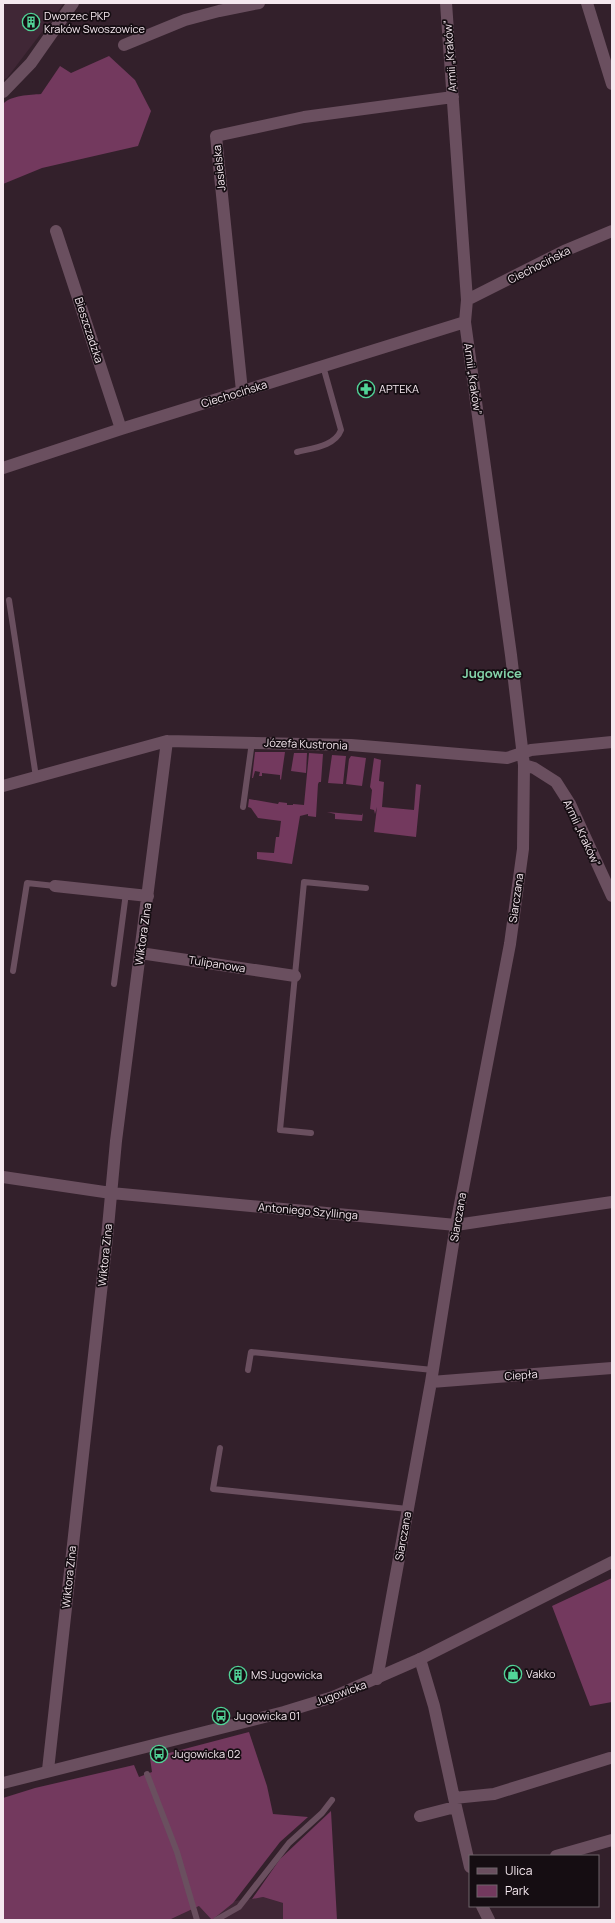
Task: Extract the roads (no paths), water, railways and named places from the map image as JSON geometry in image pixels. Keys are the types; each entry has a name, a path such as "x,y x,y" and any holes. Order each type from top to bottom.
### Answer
{"street":[{"path":"3,92 31,63 73,3"},
{"path":"124,45 185,20 259,3"},
{"name":"Armii „Kraków”","path":"446,3 467,300 465,322 509,640 522,753"},
{"path":"587,3 612,84"},
{"name":"Jasielska","path":"242,391 216,136 304,117 453,97"},
{"name":"Bieszczadzka","path":"56,231 121,429"},
{"name":"Ciechocińska","path":"467,300 564,251 612,231"},
{"name":"Ciechocińska","path":"3,468 121,429 465,322"},
{"name":"Józefa Kustronia","path":"3,786 167,741 350,745 507,758 531,750 612,742"},
{"name":"Wiktora Zina","path":"48,1770 111,1193 167,741"},
{"name":"Siarczana","path":"377,1679 432,1376 456,1225 510,944 523,849 524,765 522,753"},
{"name":"Armii „Kraków”","path":"524,765 534,768 556,782 570,804 612,896"},
{"path":"55,886 148,896"},
{"name":"Tulipanowa","path":"140,953 295,976"},
{"name":"Antoniego Szyllinga","path":"3,1177 111,1193 456,1225 612,1202"},
{"name":"Ciepła","path":"432,1376 612,1368"},
{"name":"Jugowicka","path":"3,1783 48,1770 284,1712 333,1697 420,1659 612,1562"},
{"path":"420,1659 434,1706 469,1863"},
{"path":"420,1816 455,1802 494,1794 610,1758"},
{"path":"560,1855 612,1840"},
{"path":"482,1907 489,1920"}],"lane":[{"path":"297,452 331,443 338,437 341,430 323,366"},
{"path":"9,600 36,777"},
{"path":"243,806 252,742"},
{"path":"310,1133 280,1130 304,882 366,888"},
{"path":"13,971 27,883 55,886"},
{"path":"114,984 126,893"},
{"path":"248,1370 250,1352 432,1376"},
{"path":"220,1448 213,1489 408,1509"},
{"path":"147,1774 177,1852 197,1920"},
{"path":"216,1920 238,1907 289,1843 322,1813 332,1800"}],"place":[{"name":"Dworzec PKP Kraków Swoszowice","path":"31,22"},
{"name":"APTEKA","path":"366,389"},
{"name":"Vakko","path":"513,1674"},
{"name":"MS Jugowicka","path":"238,1675"},
{"name":"Jugowicka 01","path":"221,1716"},
{"name":"Jugowicka 02","path":"159,1754"}],"district":[{"name":"Jugowice","path":"492,673"}]}
